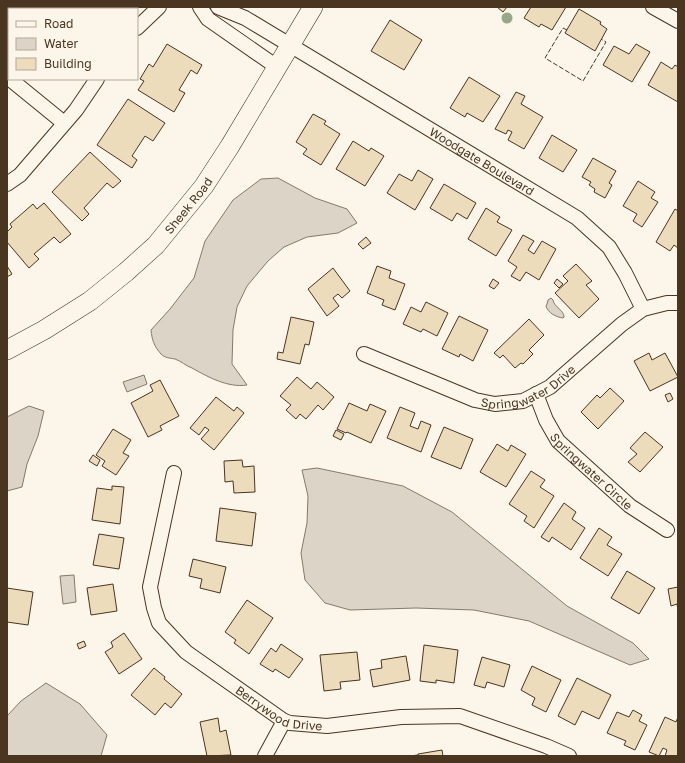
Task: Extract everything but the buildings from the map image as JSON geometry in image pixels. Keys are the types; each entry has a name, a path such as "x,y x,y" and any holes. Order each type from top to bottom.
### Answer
{"street":[{"path":"138,27 159,7"},
{"path":"200,7 208,19 277,67"},
{"name":"Woodgate Boulevard","path":"218,7 245,18 577,218 609,247 625,273 643,309"},
{"name":"Sheek Road","path":"7,350 44,330 90,301 156,245 204,186 230,146 313,7"},
{"path":"653,7 678,21"},
{"path":"11,80 64,124"},
{"path":"7,184 20,175 64,124 76,110 96,80"},
{"name":"Springwater Drive","path":"364,354 475,400 495,404 523,401 550,387 571,367 622,324 643,309 667,303 678,303"},
{"name":"Springwater Circle","path":"536,394 546,420 558,441 630,506 667,530"},
{"name":"Berrywood Drive","path":"174,473 150,587 154,608 160,623 186,652 284,721 290,723 327,726 401,717 460,716 546,746 569,756"},
{"path":"264,756 284,721"}],"water":[{"path":"278,178 315,198 347,209 357,223 338,233 307,237 284,247 268,261 247,286 237,307 233,330 232,364 247,385 233,385 218,381 175,359 168,358 161,354 154,343 151,330 170,309 194,278 205,241 233,200 261,179"},
{"path":"551,298 564,315 563,318 553,314 547,308 546,306 548,300"},
{"path":"144,375 147,384 127,392 123,382"},
{"path":"29,406 44,411 38,436 27,464 22,487 7,491 7,417"},
{"path":"317,468 403,486 452,512 567,606 633,643 649,659 630,665 529,621 474,610 416,608 350,610 325,603 305,580 301,553 307,523 308,496 302,470"},
{"path":"74,575 76,602 63,604 60,576"},
{"path":"46,683 80,704 107,735 101,756 7,756 7,716 21,701"}],"fence":[{"path":"567,30 563,28 545,58 583,81 606,42 601,39"}]}
